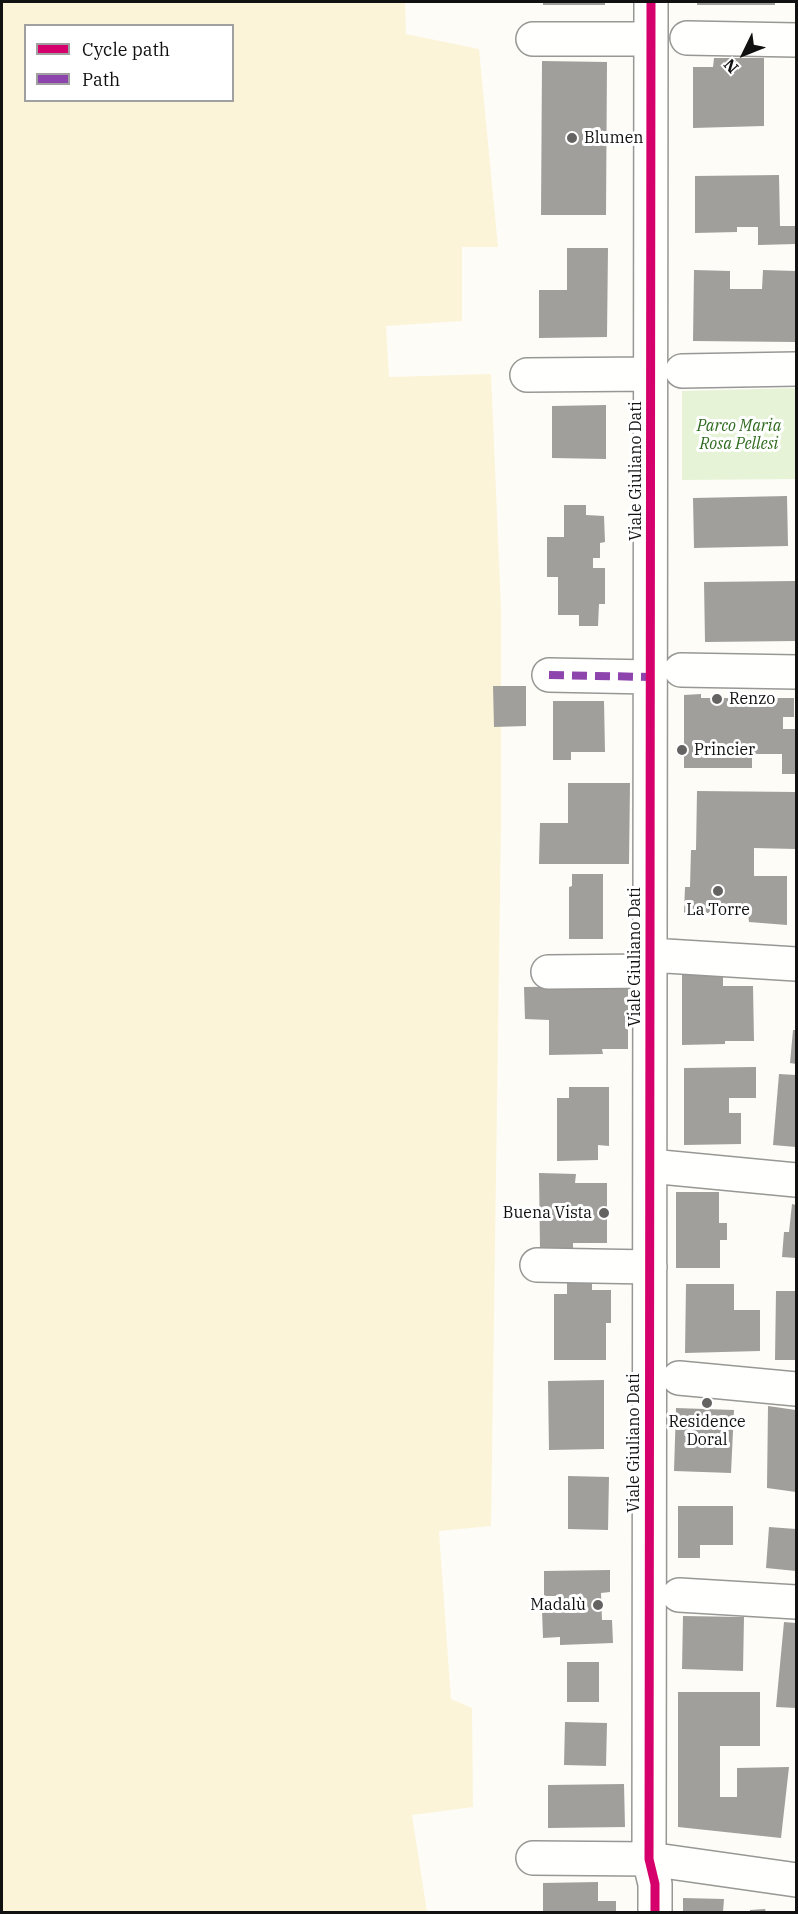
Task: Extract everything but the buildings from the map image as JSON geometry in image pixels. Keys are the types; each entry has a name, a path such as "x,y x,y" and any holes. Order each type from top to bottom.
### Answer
{"street":[{"name":"Viale Giuliano Dati","path":"651,2 667,373 665,673 650,963 649,1859 655,1884 655,1912"},
{"path":"687,38 796,40"},
{"path":"533,39 651,39"},
{"path":"527,375 796,369"},
{"path":"549,675 796,672"},
{"path":"548,972 650,963 796,964"},
{"path":"650,1166 796,1180"},
{"path":"537,1265 650,1267"},
{"path":"679,1378 796,1389"},
{"path":"679,1595 796,1602"},
{"path":"533,1858 649,1859 796,1880"}],"green space":[{"name":"Parco Maria Rosa Pellesi","path":"796,388 796,479 682,480 682,391"}],"sand":[{"path":"2,2 405,2 406,34 479,49 498,247 462,247 462,321 386,326 389,377 491,374 501,608 501,824 491,1526 439,1531 451,1699 472,1708 473,1807 412,1815 427,1912 2,1912"}],"marked path":[{"path":"549,675 650,677"}],"cycle path":[{"path":"651,2 649,1859 655,1884 655,1912"}],"place":[{"name":"Blumen","path":"572,138"},
{"name":"Renzo","path":"717,699"},
{"name":"Princier","path":"682,750"},
{"name":"La Torre","path":"718,891"},
{"name":"Buena Vista","path":"604,1213"},
{"name":"Residence Doral","path":"707,1403"},
{"name":"Madalù","path":"598,1605"}]}
